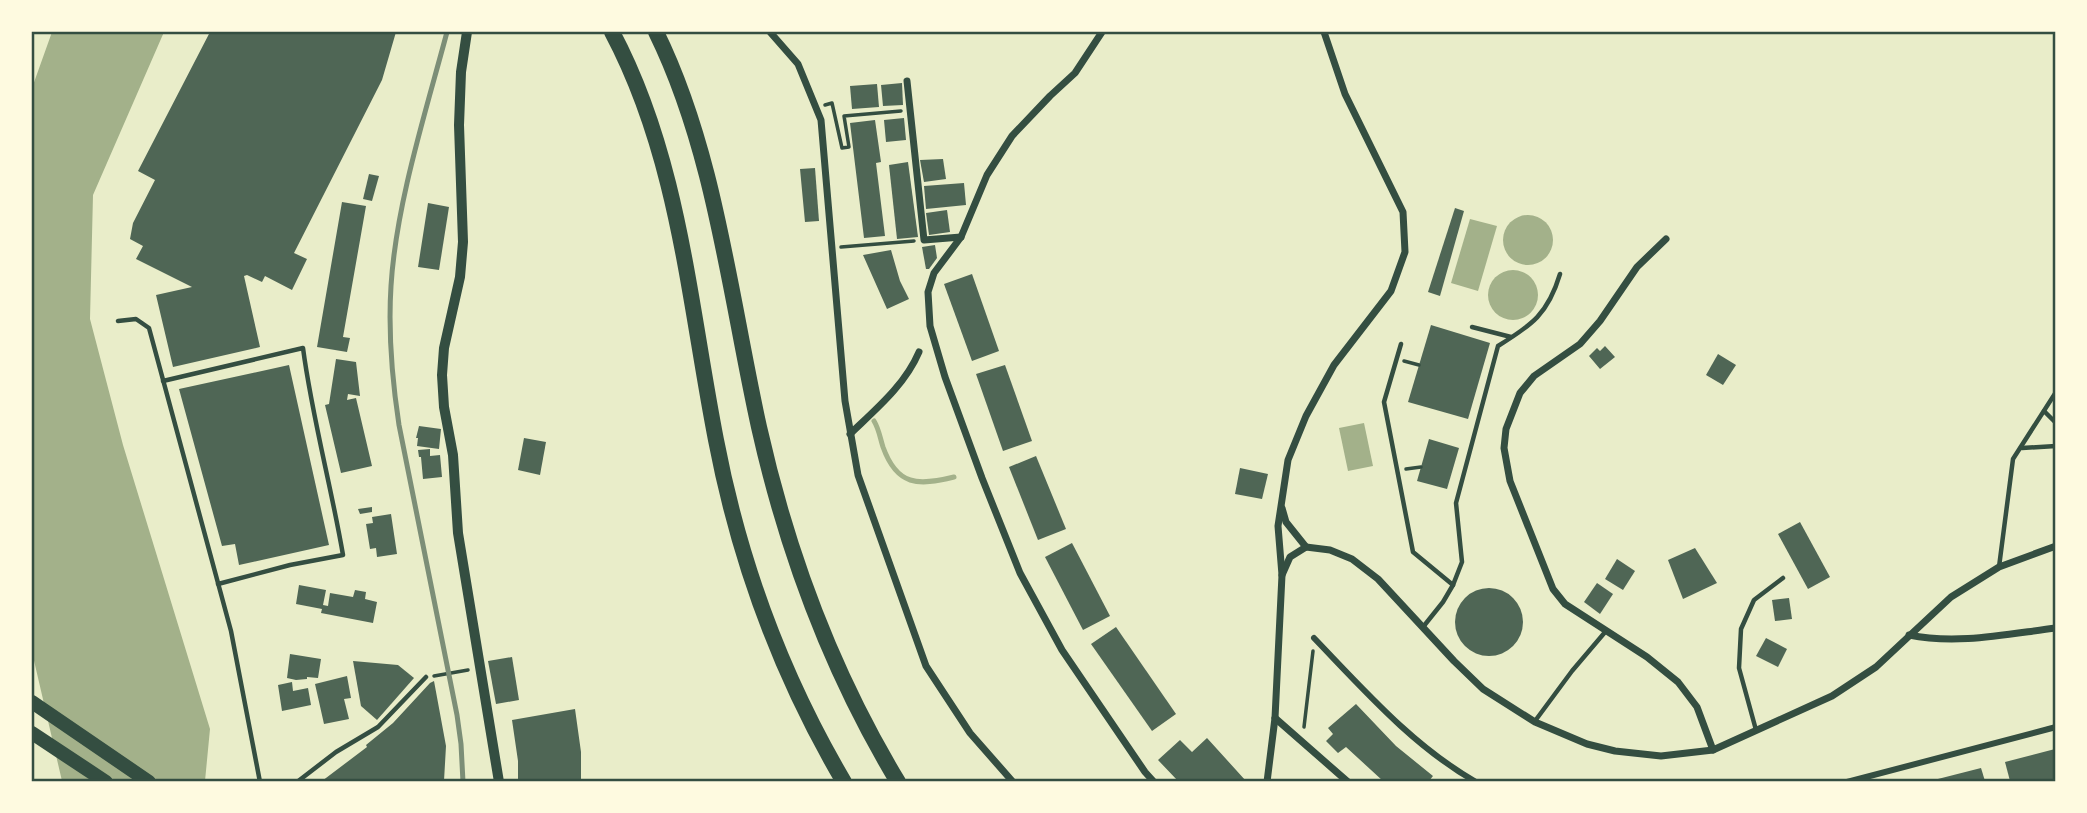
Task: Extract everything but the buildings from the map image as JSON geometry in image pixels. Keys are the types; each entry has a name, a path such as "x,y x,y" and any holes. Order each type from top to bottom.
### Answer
{"highway":[{"path":"612,32 650,118 669,181 724,480 758,598 801,702 844,782"},
{"path":"656,32 688,107 706,170 760,429 802,583 843,682 897,780"}],"main road":[{"path":"32,702 149,782"},
{"path":"32,733 106,782"}],"street":[{"path":"467,32 461,72 459,125 463,242 460,277 444,348 442,375 444,407 453,455 458,533 499,782"},
{"path":"770,32 798,64 821,120 845,401 858,475 926,666 970,733 1013,782"},
{"path":"1102,32 1075,73 1012,136 987,175 961,237 934,273 928,292 930,326 945,377 1020,573 1062,650 1154,782"},
{"path":"1267,782 1275,718 1282,576 1278,526 1288,460 1306,416 1334,365 1391,291 1405,252 1403,212 1345,94 1324,32"},
{"path":"907,81 924,240 961,237"},
{"path":"1666,239 1637,267 1600,321 1580,344 1534,376 1520,393 1506,429 1504,448 1510,481 1553,589 1565,604 1647,657 1678,682 1697,707 1713,750"},
{"path":"850,434 899,386 913,367 919,352"},
{"path":"1281,504 1286,522 1306,547"},
{"path":"1282,576 1290,557 1306,547 1330,550 1352,559 1378,579 1483,689 1535,722 1587,744 1615,751 1661,755 1713,750 1832,696 1876,667 1951,597 1999,567 2056,546"},
{"path":"1909,635 1933,640 1954,640 2056,628"},
{"path":"1314,638 1397,723 1457,771 1476,782"},
{"path":"1275,718 1348,782"},
{"path":"1847,782 2056,727"}],"lane":[{"path":"1423,627 1443,602 1462,562 1456,503 1498,346 1526,329 1545,309 1555,292 1560,274"},
{"path":"118,321 136,319 149,328 231,631 260,782"},
{"path":"1472,327 1512,337"},
{"path":"1401,344 1384,402 1413,552 1453,585"},
{"path":"163,381 303,348 309,391 343,555 290,565 218,584"},
{"path":"1999,567 2013,459 2056,392"},
{"path":"2044,411 2056,423"},
{"path":"2021,449 2056,446"},
{"path":"1756,730 1740,668 1741,629 1754,600 1783,578"},
{"path":"1535,722 1572,671 1606,631"},
{"path":"297,782 336,752 378,727 426,677"}],"path":[{"path":"816,108 832,103 842,148 849,148 845,116 910,111"},
{"path":"832,248 924,240"},
{"path":"1404,361 1419,365"},
{"path":"1406,469 1421,467"},
{"path":"1302,741 1314,638"},
{"path":"426,677 463,670 481,672"}],"shaded area":[{"path":"52,32 164,32 93,195 90,319 123,445 210,729 205,781 62,781 32,652 32,88"},
{"path":"1528,215 1545,223 1553,240 1545,257 1528,265 1511,257 1503,240 1511,223"},
{"path":"1470,219 1497,226 1478,291 1451,283"},
{"path":"1513,270 1530,278 1538,295 1530,312 1513,320 1496,312 1488,295 1496,278"},
{"path":"1364,423 1373,466 1348,471 1339,428"}],"waterway":[{"path":"874,421 889,460 902,476 919,482 954,477"}],"railway":[{"path":"447,32 405,190 394,255 390,339 399,425 457,715 463,782"}]}
